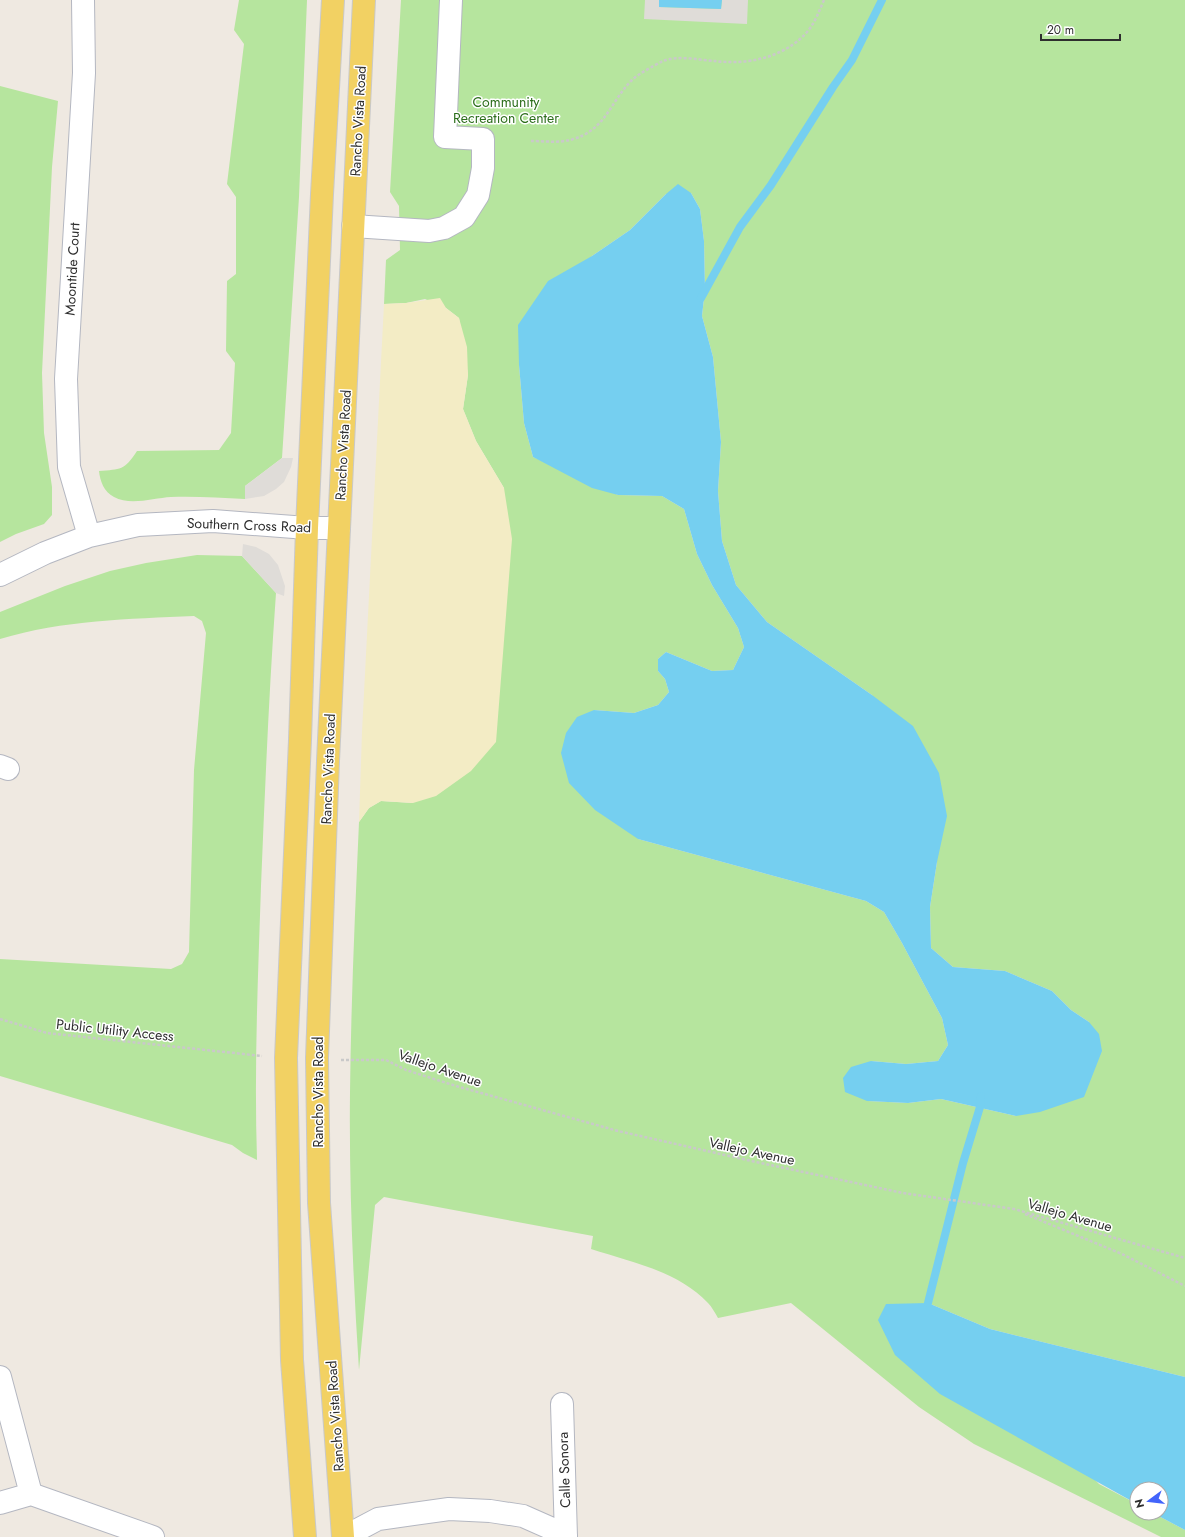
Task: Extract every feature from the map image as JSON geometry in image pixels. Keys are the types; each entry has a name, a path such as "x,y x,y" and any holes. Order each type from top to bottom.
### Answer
{"main road":[{"name":"Rancho Vista Road","path":"305,1537 292,1360 286,1058 300,740 307,528 322,194 333,0"},
{"name":"Rancho Vista Road","path":"344,1537 320,1203 317,1058 328,753 340,528 364,0"}],"street":[{"name":"Moontide Court","path":"83,0 84,73 66,378 69,467 89,536"},
{"path":"353,226 429,231 444,228 464,217 478,195 483,168 483,139 445,137 451,0"},
{"name":"Southern Cross Road","path":"0,574 45,553 89,536 138,525 213,521 307,528 340,528"},
{"path":"0,1377 31,1494"},
{"name":"Calle Sonora","path":"562,1404 572,1536"},
{"path":"0,1503 31,1494 153,1537"},
{"path":"344,1537 378,1519 449,1509 490,1511 523,1516 572,1536"},
{"path":"544,1537 572,1536"}],"path":[{"path":"531,141 570,140 589,132 603,121 613,104 633,79 664,61 682,58 729,63 755,61 773,55 807,33 814,23 824,0"},
{"name":"Public Utility Access","path":"0,1019 47,1033 230,1053"},
{"name":"Vallejo Avenue","path":"317,1058 386,1060 406,1070 456,1086 618,1131 903,1193 1014,1209 1185,1258"},
{"path":"1014,1209 1122,1254 1185,1286"}],"green space":[{"path":"239,0 307,0 299,197 282,458 245,486 245,499 171,497 142,501 120,500 111,495 105,489 100,479 99,471 112,470 125,466 137,451 219,450 231,433 235,363 226,351 227,281 236,274 236,197 227,184 244,44 234,30"},
{"name":"Community Recreation Center","path":"401,0 1185,0 1185,1377 990,1329 928,1303 1099,1484 1129,1500 1129,1521 1168,1521 1185,1530 1185,1537 1161,1537 974,1444 919,1407 791,1303 718,1318 708,1303 683,1283 668,1275 638,1263 591,1249 593,1236 384,1197 375,1205 359,1370 352,1232 350,1128 352,991 359,822 369,808 381,801 413,803 504,488 476,441 463,409 468,375 459,318 446,308 425,299 406,303 384,304 386,260 400,250 399,206 390,192","holes":["691,193 700,209 704,241 705,289 702,316 713,357 721,442 718,491 722,541 736,585 767,622 872,695 937,862 930,907 931,948 953,967 1005,971 1052,991 1071,1010 1089,1022 1016,1116 941,1099 908,1103 868,1101 871,1061 906,1064 938,1061 948,1045 942,1018 884,912 866,901 638,839 594,710 634,713 658,705 669,692 665,679 658,671 658,659 666,652 712,671 733,670 744,647 738,628 712,585 697,554 684,509 662,496 618,495 533,457 524,423 519,365 592,256 630,230 666,194"]},
{"path":"0,86 58,101 52,167 42,373 44,433 52,487 52,515 44,524 16,534 0,542"},
{"path":"197,555 242,556 276,593 267,740 261,886 256,1057 257,1160 243,1153 232,1145 0,1076 0,959 171,969 182,964 189,952 194,770 206,633 202,621 194,616 72,624 0,639 0,612 65,586 110,571 146,563"}],"sand":[{"path":"440,298 446,308 459,318 467,347 468,375 463,409 476,441 504,488 512,539 496,742 471,771 436,796 413,803 381,801 369,808 359,822 362,732 384,304 406,303"}],"shaded area":[{"path":"645,0 659,0 659,7 721,9 722,0 748,0 747,24 644,19"},
{"path":"282,458 293,458 291,467 284,482 264,496 245,499 245,486"},
{"path":"243,544 256,547 269,554 278,565 285,586 284,596 276,593 242,556"}],"water":[{"path":"659,0 722,0 721,9 659,7"},
{"path":"678,184 691,193 700,209 704,241 705,289 702,316 713,357 721,442 718,491 722,541 736,585 767,622 872,695 913,726 939,773 947,816 937,862 930,907 931,948 953,967 1005,971 1052,991 1071,1010 1089,1022 1099,1034 1102,1051 1084,1097 1040,1112 1016,1116 941,1099 908,1103 867,1101 845,1092 843,1078 851,1067 871,1061 906,1064 938,1061 948,1045 942,1018 884,912 866,901 638,839 595,810 569,783 561,753 566,733 577,717 594,710 634,713 658,705 669,692 665,679 658,671 658,659 666,652 712,671 733,670 744,647 738,628 712,585 697,554 684,509 662,496 618,495 592,488 533,457 524,423 519,365 518,325 548,281 592,256 630,230"},
{"path":"928,1303 990,1329 1185,1377 1185,1530 1168,1521 1169,1481 1129,1481 1129,1500 940,1394 895,1355 878,1320 886,1304"}],"waterway":[{"path":"701,298 740,227 771,185 833,87 852,60 882,0"},
{"path":"928,1303 963,1163 980,1107 981,1096"}]}
